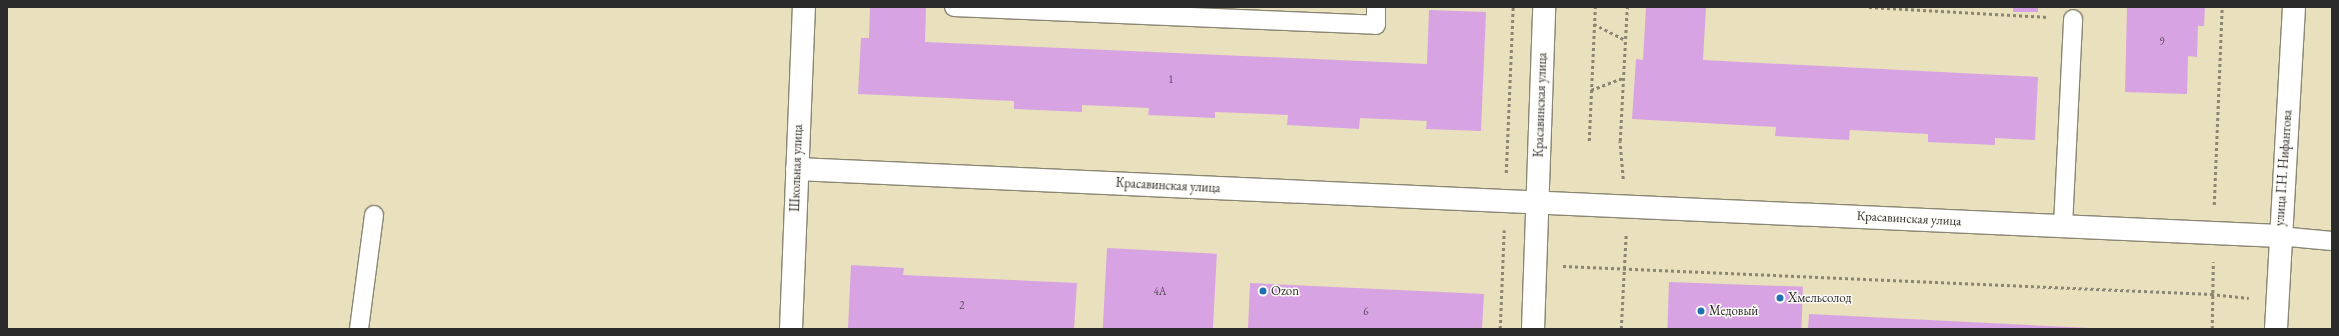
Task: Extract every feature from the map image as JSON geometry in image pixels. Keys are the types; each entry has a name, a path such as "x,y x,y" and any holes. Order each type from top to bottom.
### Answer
{"street":[{"name":"Школьная улица","path":"791,329 804,7"},
{"name":"Красавинская улица","path":"1533,329 1539,202 1544,7"},
{"name":"улица Г.Н. Нифантова","path":"2276,329 2279,236 2294,7"},
{"name":"Красавинская улица","path":"797,169 2279,236"}],"lane":[{"path":"954,7 1252,14 1376,25 1376,7"},
{"path":"2063,226 2073,18"},
{"path":"358,329 374,215"},
{"path":"2279,236 2332,241"}],"path":[{"path":"1500,329 1512,7"},
{"path":"1589,141 1595,7"},
{"path":"1621,329 1625,206 1620,141 1627,7"},
{"path":"1869,7 2073,18"},
{"path":"2212,329 2210,294 2214,232 2214,167 2222,7"},
{"path":"1594,24 1625,40"},
{"path":"1591,90 1623,78"},
{"path":"1536,264 2210,294 2277,301"}],"building":[{"path":"870,7 926,7 925,42 1427,64 1429,10 1486,12 1481,131 1426,129 1427,121 1360,118 1359,129 1287,125 1288,115 1215,112 1215,118 1148,115 1149,108 1082,105 1082,112 1014,109 1014,101 858,94 861,38 869,38"},
{"path":"1646,7 1706,7 1703,60 2038,77 2035,140 1995,138 1995,145 1928,142 1928,134 1850,130 1849,140 1775,136 1776,127 1632,119 1636,59 1643,60"},
{"path":"2013,7 2038,7 2038,12 2013,12"},
{"path":"2127,7 2205,7 2204,26 2198,26 2197,57 2188,56 2187,94 2125,92"},
{"path":"1107,248 1217,254 1213,329 1103,329"},
{"path":"851,265 904,268 903,275 1077,283 1074,329 848,329"},
{"path":"1669,282 1803,287 1801,329 1667,329"},
{"path":"1250,283 1484,294 1482,329 1248,329"},
{"path":"1809,314 2089,328 2089,329 1808,329"}],"place":[{"name":"Ozon","path":"1263,291"},
{"name":"Хмельсолод","path":"1780,298"},
{"name":"Медовый","path":"1701,311"}]}
